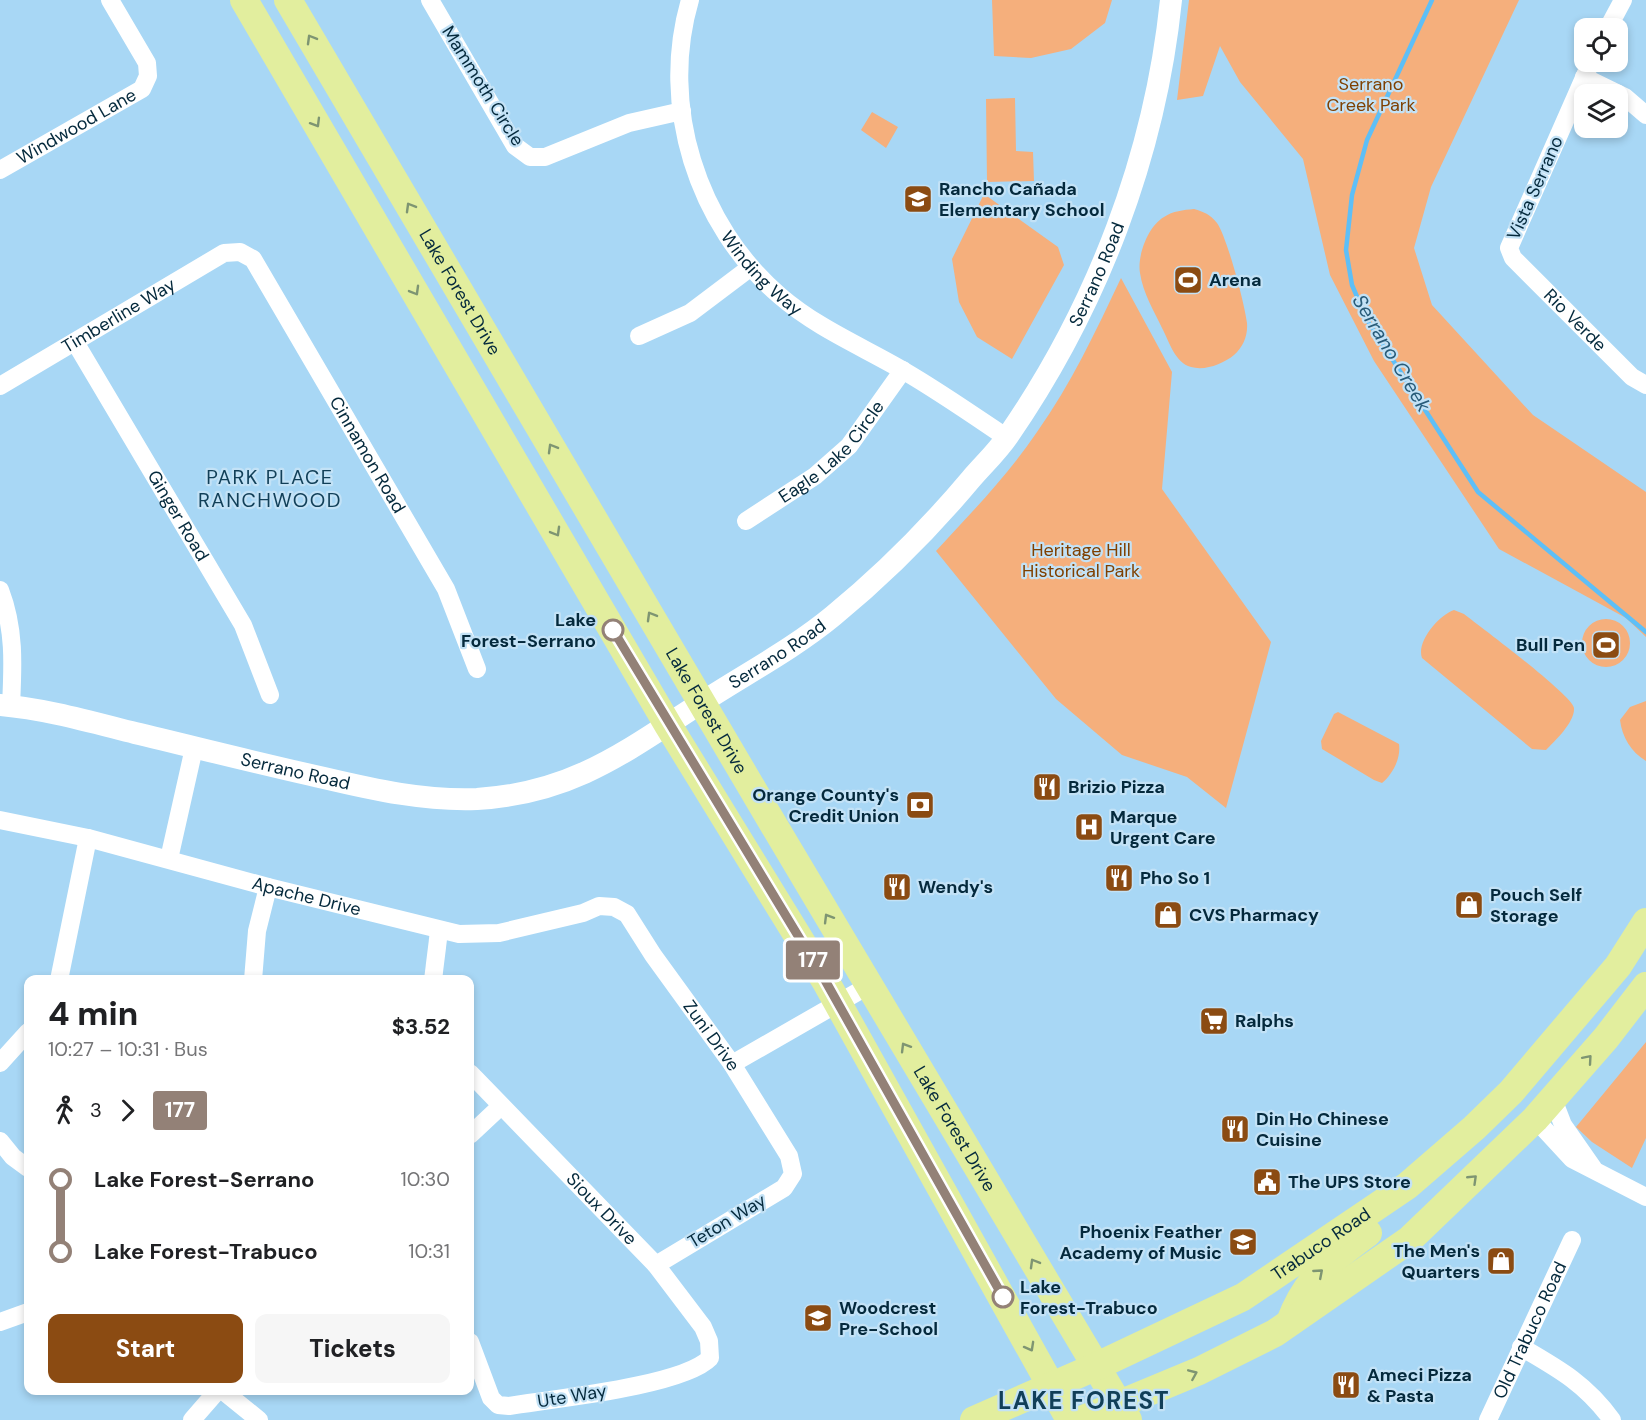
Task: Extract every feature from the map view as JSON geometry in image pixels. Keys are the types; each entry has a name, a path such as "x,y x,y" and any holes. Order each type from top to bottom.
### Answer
{"main road":[{"name":"Lake Forest Drive","path":"244,0 668,725 773,892 838,1003 1070,1420"},
{"name":"Lake Forest Drive","path":"288,0 868,986 957,1131 1123,1412"},
{"name":"Trabuco Road","path":"974,1420 1095,1367 1243,1297 1407,1186 1493,1110 1556,1041 1618,966 1646,922"},
{"path":"1544,1109 1535,1100 1541,1086 1608,1005 1618,966"},
{"path":"1081,1420 1123,1412 1289,1323 1409,1240 1544,1109 1646,986"},
{"path":"1431,1220 1421,1203 1423,1188 1486,1129 1493,1110"},
{"path":"1289,1323 1300,1296 1312,1278 1379,1226 1394,1211 1407,1186"}],"street":[{"name":"Windwood Lane","path":"2,164 142,89 148,76 147,63 110,0"},
{"name":"Mammoth Circle","path":"430,0 515,146 530,158 545,157 629,123 682,111"},
{"name":"Winding Way","path":"690,0 684,22 679,61 682,111 688,143 706,197 721,226 751,267 781,296 831,332 903,370 955,402 1006,438"},
{"name":"Serrano Road","path":"5,706 64,716 403,795 440,799 479,798 548,788 578,777 668,725 790,647 830,618 938,518 1006,438 1046,375 1082,309 1117,230 1131,191 1159,87 1171,0"},
{"path":"1613,18 1623,0"},
{"name":"Vista Serrano","path":"1509,248 1587,72"},
{"path":"1592,72 1646,115"},
{"name":"Rio Verde","path":"1509,248 1513,258 1632,377 1646,385"},
{"name":"Timberline Way","path":"0,386 224,253 240,252"},
{"name":"Cinnamon Road","path":"240,252 253,259 446,589 477,669"},
{"path":"639,336 690,313 751,267"},
{"name":"Ginger Road","path":"75,342 243,625 270,695"},
{"name":"Eagle Lake Circle","path":"746,521 815,476 849,446 903,370"},
{"path":"0,590 8,611 14,649 5,706"},
{"path":"169,859 194,747"},
{"name":"Apache Drive","path":"0,820 88,838 268,887 439,931 459,934 500,933 583,913 599,906 614,907"},
{"path":"60,975 88,838"},
{"path":"253,975 257,931 268,887"},
{"name":"Zuni Drive","path":"614,907 627,914 653,955 732,1064 789,1156 793,1174"},
{"path":"434,975 439,931"},
{"path":"732,1064 868,986"},
{"path":"0,1063 24,1036"},
{"name":"Sioux Drive","path":"474,1077 656,1265 703,1328 709,1341 710,1358"},
{"path":"474,1131 501,1106"},
{"path":"1544,1109 1572,1159 1646,1197"},
{"path":"1544,1109 1563,1125 1593,1168"},
{"path":"0,1141 24,1165"},
{"name":"Teton Way","path":"656,1265 784,1188 793,1174"},
{"name":"Old Trabuco Road","path":"1488,1420 1572,1240"},
{"path":"0,1322 24,1313"},
{"path":"1521,1347 1570,1375 1596,1397 1612,1420"},
{"name":"Ute Way","path":"474,1353 491,1398 498,1405 509,1406 597,1393 673,1376 703,1365 710,1358"},
{"path":"192,1420 215,1395"},
{"path":"226,1395 259,1420"}],"green space":[{"path":"992,0 1112,0 1105,23 1071,49 1031,58 994,56"},
{"name":"Serrano Creek Park","path":"1189,0 1519,0 1431,187 1414,248 1432,305 1533,415 1646,492 1646,637 1626,618 1499,549 1374,361 1330,275 1303,159 1240,82 1220,46 1203,96 1177,100"},
{"path":"1015,98 1016,151 1033,152 1034,181 987,182 986,99"},
{"path":"872,112 898,127 886,148 861,130"},
{"path":"984,194 1058,247 1064,265 1012,359 977,337 959,302 952,259"},
{"name":"Arena","path":"1194,209 1212,217 1221,231 1235,271 1247,323 1246,337 1237,352 1219,364 1202,368 1185,365 1173,351 1146,295 1140,273 1142,250 1158,221 1175,212"},
{"name":"Heritage Hill Historical Park","path":"1121,278 1172,372 1162,489 1271,642 1226,808 1187,777 1122,755 1056,699 936,551 1002,479 1037,432 1072,376"},
{"path":"1454,610 1464,614 1543,676 1574,708 1564,731 1546,750 1532,749 1422,658 1422,644 1430,630 1442,617"},
{"name":"Bull Pen","path":"1606,619 1623,626 1630,643 1623,660 1606,667 1589,660 1582,643 1589,626"},
{"path":"1646,701 1646,761 1628,744 1620,720 1630,707"},
{"path":"1338,712 1399,744 1399,755 1395,765 1390,775 1382,783 1322,749 1321,741 1334,714"},
{"path":"1646,1042 1646,1138 1632,1168 1592,1142 1576,1127"}],"waterway":[{"name":"Serrano Creek","path":"1432,0 1367,140 1352,195 1346,250 1352,285 1367,320 1478,492 1646,632"}],"bus line":[{"name":"177","path":"613,630 668,725 773,892 826,982 1003,1297"}],"place":[{"name":"Rancho Cañada Elementary School","path":"918,199"},
{"name":"Arena","path":"1188,280"},
{"name":"Lake Forest-Serrano","path":"613,630"},
{"name":"Bull Pen","path":"1606,645"},
{"name":"Brizio Pizza","path":"1047,787"},
{"name":"Orange County's Credit Union","path":"920,805"},
{"name":"Marque Urgent Care","path":"1089,827"},
{"name":"Pho So 1","path":"1119,878"},
{"name":"Wendy's","path":"897,887"},
{"name":"Pouch Self Storage","path":"1469,905"},
{"name":"CVS Pharmacy","path":"1168,915"},
{"name":"Ralphs","path":"1214,1021"},
{"name":"Din Ho Chinese Cuisine","path":"1235,1129"},
{"name":"The UPS Store","path":"1267,1182"},
{"name":"Phoenix Feather Academy of Music","path":"1243,1242"},
{"name":"The Men's Quarters","path":"1501,1261"},
{"name":"Lake Forest-Trabuco","path":"1003,1297"},
{"name":"Woodcrest Pre-School","path":"818,1318"},
{"name":"Ameci Pizza & Pasta","path":"1346,1385"}],"district":[{"name":"PARK PLACE RANCHWOOD","path":"270,488"},
{"name":"LAKE FOREST","path":"1084,1400"}]}
